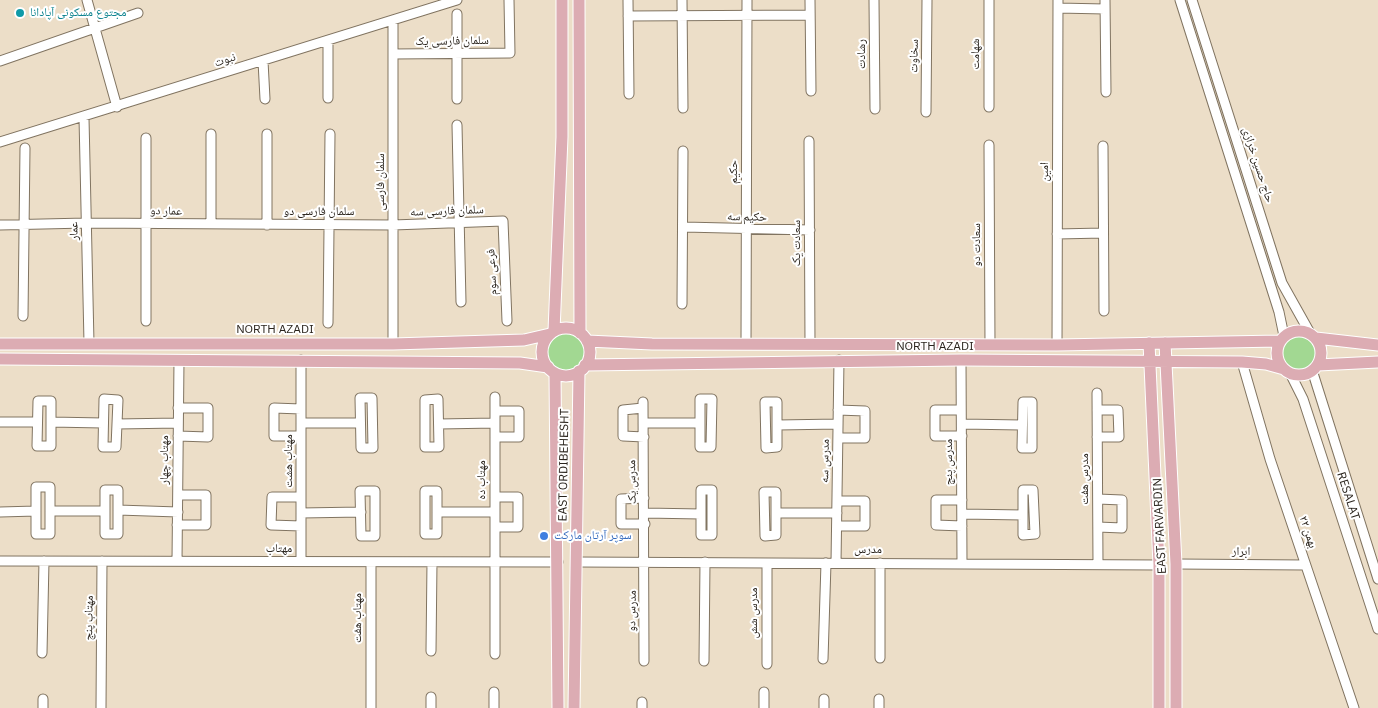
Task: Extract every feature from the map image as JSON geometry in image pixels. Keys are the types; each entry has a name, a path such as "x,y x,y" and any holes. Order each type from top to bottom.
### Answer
{"main road":[{"path":"552,370 542,350 552,333 562,137 562,0"},
{"path":"0,359 520,363 552,370 563,376 582,368 590,353 583,337 579,0"},
{"path":"562,27 579,27"},
{"path":"552,333 567,328 583,337"},
{"path":"1378,345 1296,331 1282,338 1277,355 1287,371 1305,374 1315,368 1378,362"},
{"name":"NORTH AZADI","path":"0,344 393,344 524,340 552,333"},
{"path":"1313,335 1321,350 1315,368"},
{"name":"NORTH AZADI","path":"583,337 652,344 990,345 1166,343 1282,338"},
{"name":"EAST FARVARDIN","path":"1149,343 1159,565 1158,708"},
{"name":"EAST FARVARDIN","path":"1166,343 1165,362 1176,564 1176,708"},
{"path":"230,344 230,360"},
{"name":"NORTH AZADI","path":"582,368 839,360 961,360 1242,362 1266,364 1287,371"},
{"name":"EAST ORDIBEHESHT","path":"574,708 582,368"},
{"name":"EAST ORDIBEHESHT","path":"552,370 558,562 558,708"},
{"path":"558,658 565,669 571,668 574,662"},
{"path":"558,693 566,686 574,692"}],"street":[{"path":"87,0 117,107"},
{"name":"نبوت","path":"0,142 84,118 456,0"},
{"name":"سلمان فارسی یک","path":"393,54 510,53 508,0"},
{"path":"628,0 629,94"},
{"path":"682,0 683,108"},
{"name":"حکیم","path":"746,344 747,0"},
{"path":"810,0 811,91"},
{"name":"رشادت","path":"874,0 875,109"},
{"name":"سخاوت","path":"926,112 927,0"},
{"name":"شهامت","path":"988,107 989,0"},
{"name":"حاج حسین خرازی","path":"1180,0 1279,312 1282,338"},
{"name":"حاج حسین خرازی","path":"1192,0 1282,283 1313,335"},
{"path":"1058,4 1105,5 1106,92"},
{"name":"امین","path":"1057,345 1058,4"},
{"path":"0,61 138,13"},
{"path":"456,99 458,14"},
{"path":"628,16 810,15"},
{"name":"سلمان فارسی","path":"393,20 393,344"},
{"path":"328,41 328,98"},
{"path":"263,61 265,99"},
{"name":"عمار","path":"84,118 89,343"},
{"path":"457,125 461,302"},
{"path":"212,134 212,224"},
{"path":"267,225 268,134"},
{"path":"328,322 330,134"},
{"path":"146,138 146,321"},
{"name":"سعادت یک","path":"809,141 810,344"},
{"name":"سعادت دو","path":"989,145 990,345"},
{"path":"1103,146 1104,310"},
{"path":"23,316 25,148"},
{"path":"682,304 683,151"},
{"name":"سلمان فارسی سه","path":"393,225 503,221"},
{"name":"فرعی سوم","path":"503,221 507,322"},
{"name":"عمار دو","path":"0,226 86,223 245,225"},
{"name":"سلمان فارسی دو","path":"245,225 393,225"},
{"name":"حکیم سه","path":"684,227 746,230 810,230"},
{"path":"1057,234 1103,233"},
{"name":"مهتاب چهار","path":"177,561 179,360"},
{"name":"مهتاب هشت","path":"301,360 301,561"},
{"name":"مدرس سه","path":"836,563 839,360"},
{"name":"مدرس پنج","path":"961,360 962,563"},
{"name":"۲۲ بهمن","path":"1242,362 1270,458 1354,708"},
{"name":"RESALAT","path":"1315,368 1378,579"},
{"name":"RESALAT","path":"1287,371 1303,399 1378,629"},
{"name":"مدرس هفت","path":"1097,393 1098,564"},
{"name":"مهتاب ده","path":"494,654 495,397"},
{"path":"360,398 372,398 373,448 361,448 360,423 360,398"},
{"path":"438,399 438,424 439,447 425,447 425,400 438,399"},
{"path":"700,399 712,399 711,447 700,447 700,424 700,399"},
{"path":"104,400 118,400 117,424 116,447 103,446 104,400"},
{"path":"38,401 51,401 51,446 37,446 37,422 38,401"},
{"path":"765,402 777,402 778,425 777,447 766,448 765,402"},
{"path":"1023,402 1032,402 1032,448 1022,448 1021,425 1023,402"},
{"name":"مدرس یک","path":"644,437 623,436 623,410 643,405 644,437 644,498 646,562"},
{"path":"178,408 208,408 208,437 178,436"},
{"path":"301,409 274,408 274,436 301,436"},
{"path":"495,411 519,410 519,437 495,437"},
{"path":"838,410 865,411 865,438 838,438"},
{"path":"962,410 935,410 935,436 962,436"},
{"path":"1097,410 1118,410 1119,437 1097,437"},
{"path":"0,422 37,422"},
{"path":"51,422 103,423"},
{"path":"117,424 178,423"},
{"path":"301,423 360,423"},
{"path":"438,424 495,423"},
{"path":"643,423 700,424"},
{"path":"778,425 838,424"},
{"path":"962,424 1021,425"},
{"path":"36,487 50,487 50,534 36,534 36,511 36,487"},
{"path":"105,490 118,490 118,534 105,534 105,511 105,490"},
{"path":"700,490 712,490 712,535 701,536 700,514 700,490"},
{"path":"1023,490 1033,490 1035,534 1023,535 1023,515 1023,490"},
{"path":"360,491 375,491 375,536 361,536 361,512 360,491"},
{"path":"764,492 776,492 777,513 776,535 765,536 764,492"},
{"path":"177,525 206,525 206,495 178,495"},
{"path":"301,497 272,496 271,525 301,526"},
{"path":"495,497 518,497 518,527 495,527"},
{"path":"644,498 621,499 621,524 645,524"},
{"path":"1098,499 1122,500 1122,528 1098,527"},
{"path":"962,500 936,500 936,525 962,526"},
{"path":"837,501 865,501 865,526 837,526"},
{"path":"118,510 178,512"},
{"path":"0,512 36,511"},
{"path":"50,511 105,511"},
{"path":"301,513 361,512"},
{"path":"437,512 495,512"},
{"path":"645,513 700,514"},
{"path":"777,513 837,513"},
{"path":"962,514 1023,515"},
{"name":"مهتاب","path":"0,561 558,562"},
{"path":"42,653 44,561"},
{"name":"مهتاب پنج","path":"101,708 102,561"},
{"name":"مهتاب هفت","path":"371,562 371,708"},
{"path":"431,651 432,562"},
{"name":"مدرس","path":"577,562 1159,565"},
{"name":"مدرس دو","path":"644,660 646,562"},
{"path":"704,661 705,562"},
{"name":"مدرس شش","path":"767,563 767,664"},
{"path":"823,659 826,563"},
{"path":"880,563 880,658"},
{"name":"ابرار","path":"1176,564 1305,565"},
{"path":"494,692 494,708"},
{"path":"764,692 764,708"},
{"path":"431,697 431,708"}],"green space":[{"path":"566,333 580,338 585,352 580,366 566,371 552,366 547,352 552,338"},
{"path":"1299,336 1311,341 1316,353 1311,365 1299,370 1287,365 1282,353 1287,341"}],"place":[{"name":"مجتوع مسکونی آپادانا","path":"20,13"},
{"name":"سوپر آرتان مارکت","path":"544,536"}]}
